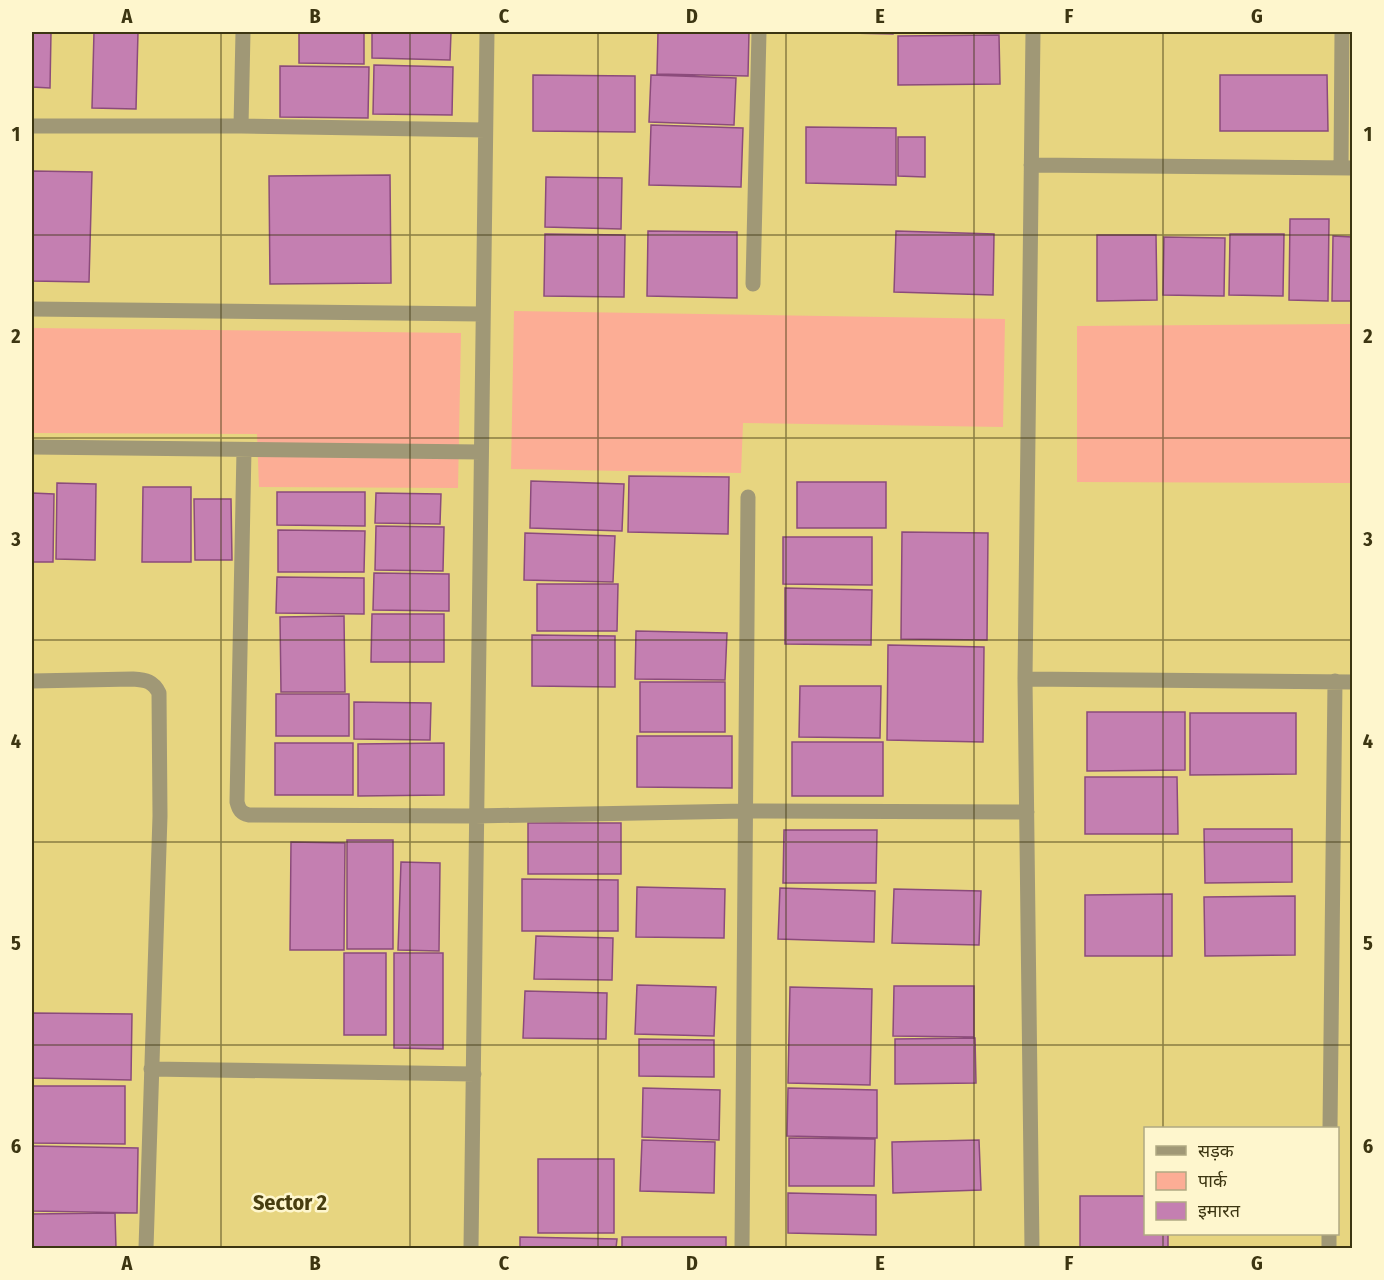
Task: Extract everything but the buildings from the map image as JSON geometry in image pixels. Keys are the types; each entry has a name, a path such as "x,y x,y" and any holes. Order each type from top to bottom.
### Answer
{"street":[{"path":"242,126 243,32"},
{"path":"471,1248 487,32"},
{"path":"753,284 759,32"},
{"path":"1032,1248 1025,678 1033,32"},
{"path":"1031,165 1347,168 1342,32"},
{"path":"32,126 242,126 485,130"},
{"path":"32,309 482,314"},
{"path":"32,447 481,452"},
{"path":"244,450 238,809 242,813 249,815 475,816 745,811 1027,812"},
{"path":"742,1248 748,497"},
{"path":"32,681 133,678 147,680 155,685 159,693 160,816 146,1248"},
{"path":"1025,678 1353,681"},
{"path":"1330,1127 1335,681"},
{"path":"152,1069 474,1074"}],"green space":[{"path":"514,311 1005,319 1003,427 743,423 741,473 511,469"},
{"path":"1352,324 1352,483 1077,482 1077,326"},
{"path":"32,328 461,333 458,488 259,487 257,434 32,433"}],"district":[{"name":"Sector 2","path":"290,1202"}]}
